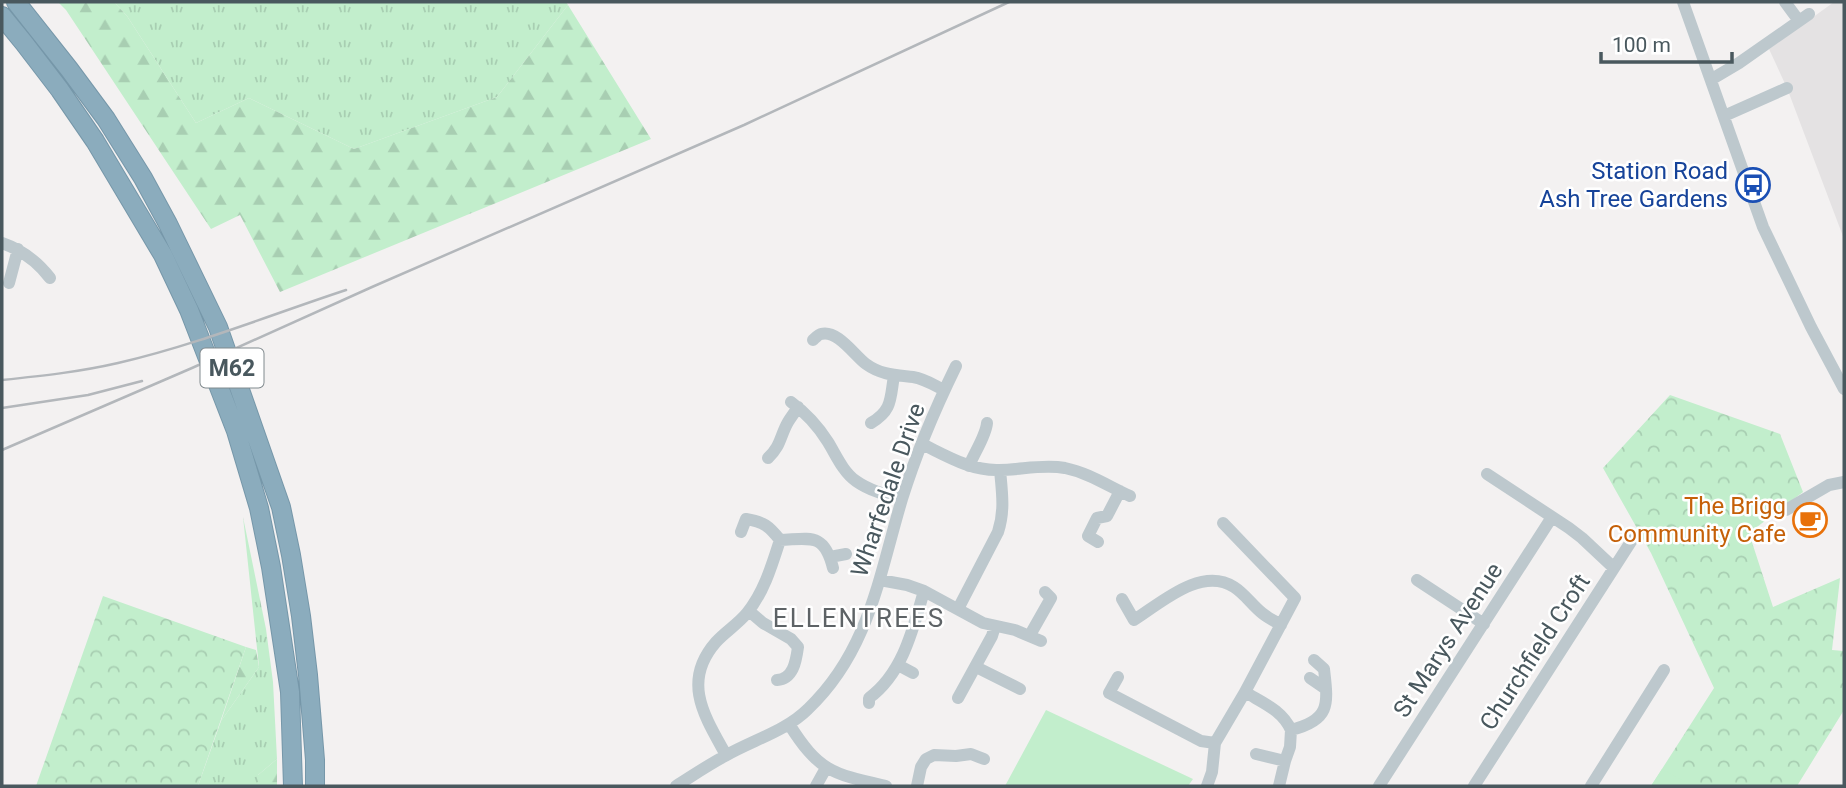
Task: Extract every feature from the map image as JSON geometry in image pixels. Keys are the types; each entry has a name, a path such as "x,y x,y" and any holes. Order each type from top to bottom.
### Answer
{"highway":[{"name":"M62","path":"16,2 106,120 143,178 169,224 218,327 281,507 301,616 308,675 315,786"},
{"name":"M62","path":"2,16 74,110 157,245 189,310 232,419 259,509 271,567 290,692 293,786"}],"street":[{"path":"1684,2 1763,227 1844,389"},
{"path":"1712,79 1739,64 1804,17 1785,2"},
{"path":"1724,116 1787,88"},
{"path":"2,243 34,260 50,278"},
{"path":"9,283 18,250"},
{"path":"818,333 827,334 845,343 866,365 894,376 914,377 944,390"},
{"name":"Wharfedale Drive","path":"676,786 726,755 789,724 829,688 845,664 859,639 880,580 902,499 922,444 956,366"},
{"path":"871,423 882,417 887,409 894,376"},
{"path":"768,457 781,442 794,405 818,427 845,471 855,481 883,494 902,499"},
{"path":"969,466 987,423"},
{"path":"922,444 980,469 1063,468 1095,478 1125,494 1107,516 1097,518 1088,536 1098,542"},
{"path":"958,609 998,532 1003,506 1000,470"},
{"path":"1487,474 1582,538 1614,568"},
{"path":"1786,510 1829,485 1844,482"},
{"name":"St Marys Avenue","path":"1379,786 1552,517"},
{"path":"740,532 746,519 753,520 769,526 780,540"},
{"path":"1207,786 1212,772 1215,743 1295,598 1223,523"},
{"path":"780,540 809,538 825,547 831,562 846,554"},
{"path":"726,755 702,709 697,691 698,678 706,656 717,641 749,611 762,589 780,540"},
{"name":"Churchfield Croft","path":"1474,786 1632,541"},
{"path":"880,580 924,591 983,623 1015,630 1035,638 1048,595 1065,603"},
{"path":"1122,599 1134,620 1188,586 1212,580 1235,587 1261,612 1281,625"},
{"path":"1417,580 1484,624"},
{"path":"867,698 879,690 898,664 924,591"},
{"path":"749,611 763,623 803,644 784,683"},
{"path":"958,698 995,626"},
{"path":"1291,730 1304,727 1320,716 1327,699 1324,669 1314,660"},
{"path":"898,664 913,673"},
{"path":"976,667 1020,689"},
{"path":"1591,786 1664,670"},
{"path":"1118,677 1109,693 1201,741 1215,743"},
{"path":"1310,678 1326,690"},
{"path":"1245,692 1281,714 1291,730 1290,747 1279,786"},
{"path":"789,724 800,742 826,768 844,777 886,786"},
{"path":"971,754 980,741"},
{"path":"917,786 921,767 926,759 934,755 971,754 984,759"},
{"path":"1256,754 1285,761"},
{"path":"816,786 826,768"}],"shaded area":[{"path":"1834,2 1844,2 1844,239 1787,88 1769,49"}],"green space":[{"path":"58,2 114,2 127,16 196,123 249,98 354,149 497,97 568,5 651,139 280,292 240,215 211,229 66,10"},
{"path":"114,2 566,2 568,5 497,97 354,149 249,98 196,123 127,16"},
{"path":"1670,395 1780,434 1803,492 1749,533 1773,607 1840,578 1832,650 1844,651 1844,710 1797,786 1651,786 1714,688 1651,553 1603,468"},
{"path":"243,517 266,629 273,682 277,759 258,775 258,786 198,786 221,721 259,667"},
{"path":"103,596 246,647 198,786 36,786"},
{"path":"246,647 256,650 259,667 221,721"},
{"path":"1046,710 1193,779 1188,786 1005,786"},
{"path":"277,759 277,786 258,786 258,775"},
{"path":"1662,769 1693,786 1651,786"}],"railway":[{"path":"2,450 744,125 1009,2"},
{"path":"2,380 89,369 147,356 346,290"},
{"path":"2,408 88,395 142,381"}],"place":[{"name":"Station Road Ash Tree Gardens","path":"1753,185"},
{"name":"The Brigg Community Cafe","path":"1810,520"}],"district":[{"name":"ELLENTREES","path":"859,618"}]}
